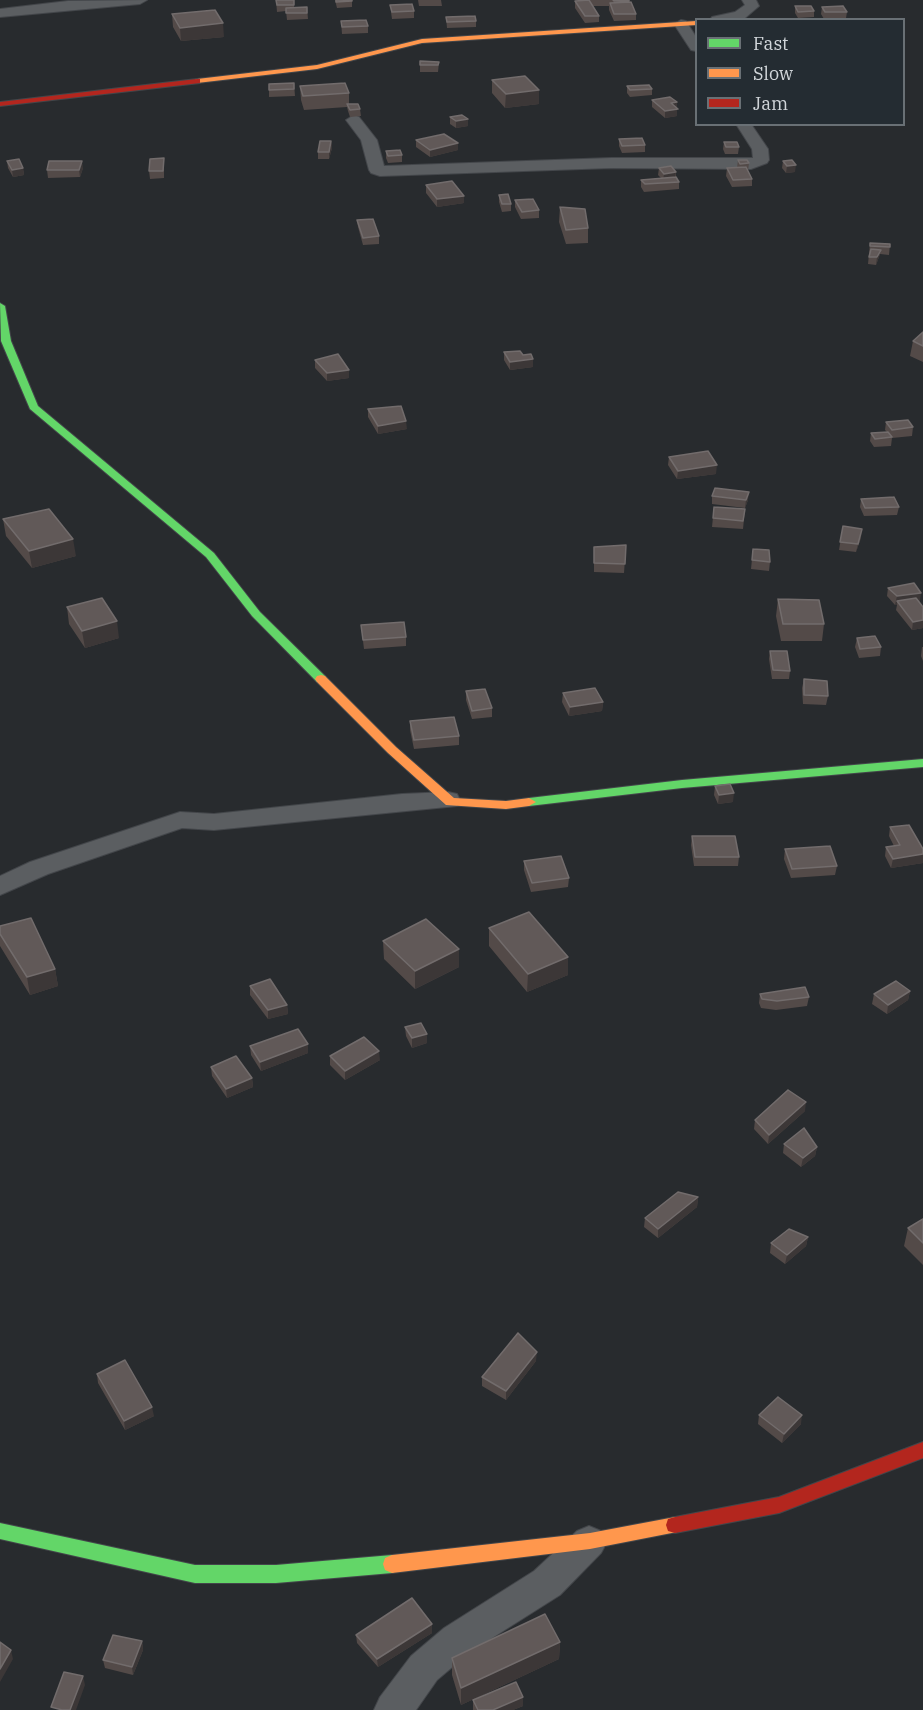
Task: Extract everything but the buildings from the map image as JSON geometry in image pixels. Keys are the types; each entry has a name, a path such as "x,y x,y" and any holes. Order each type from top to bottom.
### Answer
{"street":[{"path":"0,13 140,0"},
{"path":"726,18 740,15 752,6 749,0"},
{"path":"0,104 317,67 422,41 695,23"},
{"path":"681,24 695,45"},
{"path":"354,120 369,140 377,170 380,171 611,163 751,164 761,160 760,149 744,126"},
{"path":"0,306 6,340 34,407 210,555 256,614 392,750 451,802 506,805 682,784 923,764"},
{"path":"0,886 39,868 180,820 214,822 402,802 448,800"},
{"path":"0,1531 195,1574 276,1574 439,1560 590,1541 779,1504 923,1450"},
{"path":"393,1710 424,1668 457,1640 547,1583 590,1541"}],"traffic: fast":[{"path":"0,306 6,341 34,407 210,555 256,614 321,679"},
{"path":"529,802 682,784 923,763"},
{"path":"0,1531 195,1574 276,1574 392,1564"}],"traffic: slow":[{"path":"197,81 317,67 422,41 695,23"},
{"path":"321,679 392,750 451,802 506,805 529,802"},
{"path":"392,1564 590,1541 675,1525"}],"traffic: jam":[{"path":"0,104 197,81"},
{"path":"675,1525 779,1505 923,1450"}]}
